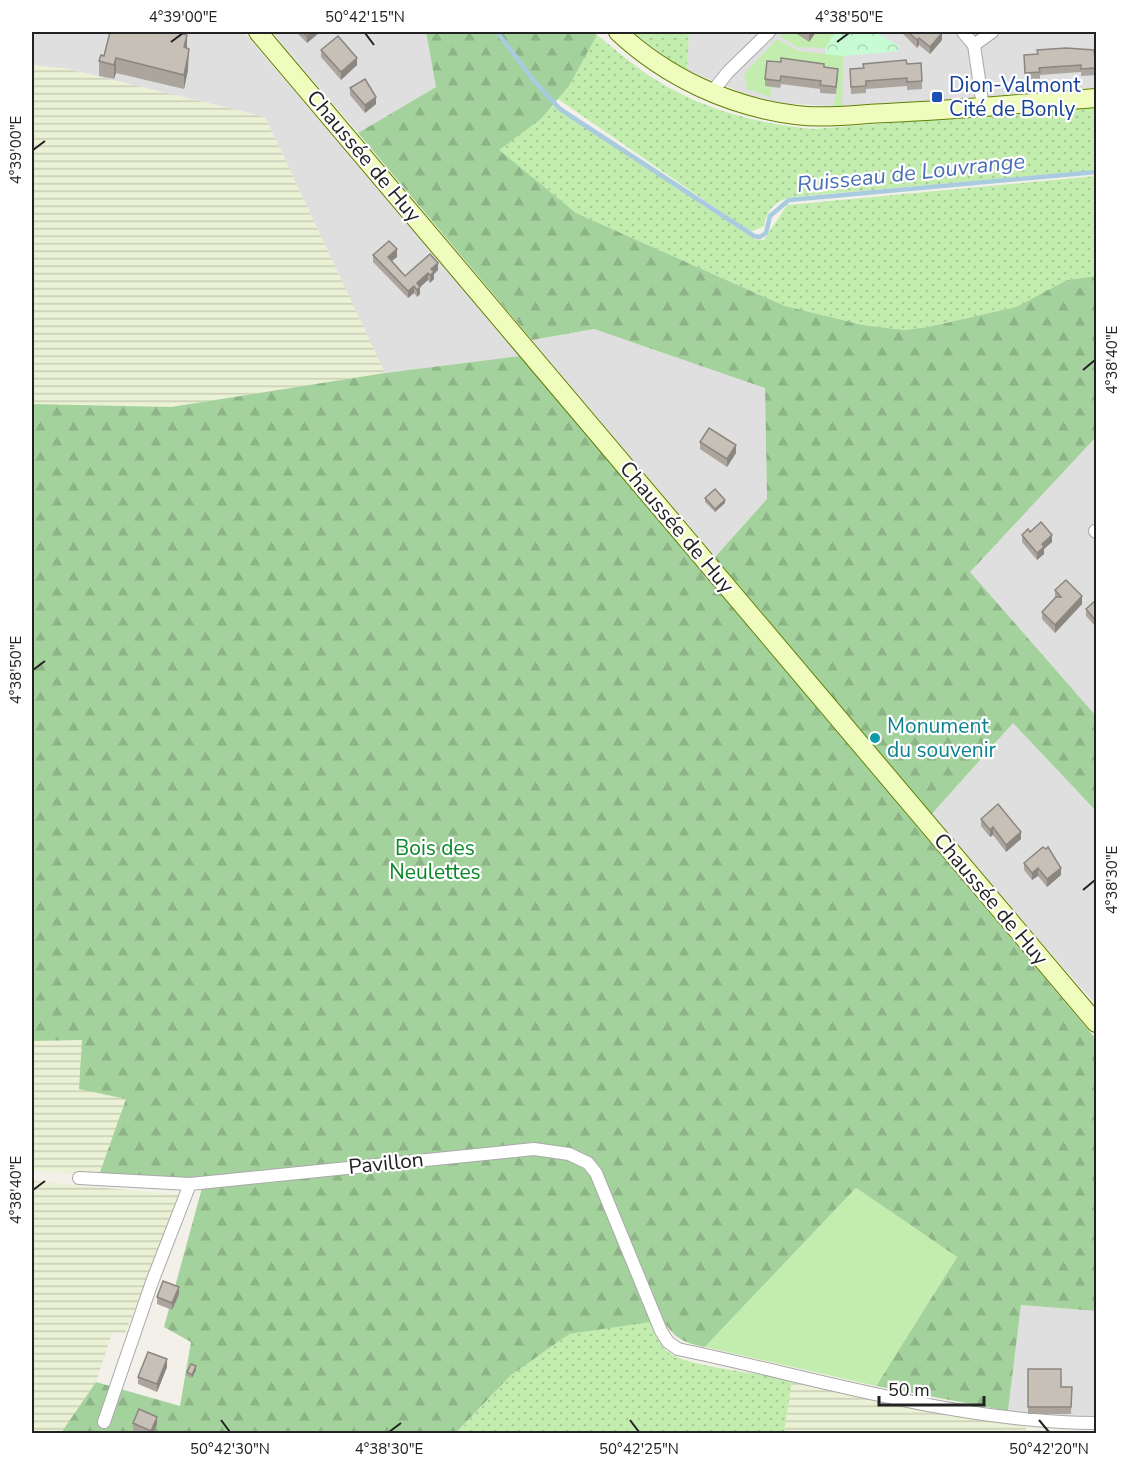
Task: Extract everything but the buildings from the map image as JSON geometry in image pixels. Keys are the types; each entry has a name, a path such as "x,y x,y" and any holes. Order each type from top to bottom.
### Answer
{"main road":[{"name":"Chaussée de Huy","path":"258,32 1096,1023"},
{"path":"618,32 651,60 712,92 752,106 795,115 817,116 1096,98"}],"street":[{"path":"712,92 728,72 769,32"},
{"path":"963,32 974,45 983,106"},
{"path":"974,45 992,32"},
{"name":"Pavillon","path":"79,1178 190,1184 534,1149 555,1150 581,1160 593,1169 602,1184 661,1331 668,1342 678,1350 941,1408 1019,1419 1096,1423"},
{"path":"104,1422 152,1282 190,1184"}],"shaded area":[{"path":"32,32 244,32 520,356 385,373 265,117 68,69 32,65"},
{"path":"272,32 426,32 436,87 358,133"},
{"path":"689,32 1096,32 1096,88 844,107 781,103 750,96 687,70"},
{"path":"594,329 765,388 767,499 715,557 532,340"},
{"path":"1096,437 1096,716 969,572"},
{"path":"1013,723 1096,811 1096,1005 931,815"},
{"path":"1021,1305 1096,1311 1096,1420 1025,1415 1008,1411"}],"green space":[{"path":"426,32 593,32 597,35 569,86 541,119 499,150 576,213 785,306 863,325 904,330 928,327 1016,307 1067,280 1096,276 1096,437 970,572 1096,716 1096,811 1013,723 931,815 715,557 767,499 765,388 594,329 532,340 358,133 436,87"},
{"path":"633,32 689,32 687,70 673,63"},
{"path":"783,32 795,32 809,42 816,32 835,32 825,48 797,47 780,36"},
{"path":"835,32 875,32 899,46 897,51 891,52 826,55 825,48"},
{"path":"597,35 648,75 693,100 732,114 793,127 814,129 1096,107 1096,170 792,197 773,207 767,215 764,226 753,231 746,229 558,99 569,86"},
{"path":"777,39 798,51 843,56 842,106 833,106 836,94 782,66 770,97 747,89 744,74"},
{"path":"32,65 68,69 265,117 385,373 171,407 32,404"},
{"path":"554,104 754,239 764,240 787,205 1096,176 1096,276 1067,280 1016,307 928,327 904,330 863,325 785,306 576,213 498,150 541,119"},
{"name":"Bois des Neulettes","path":"520,356 1096,1039 1096,1311 1021,1305 1008,1411 876,1386 957,1257 856,1188 705,1347 680,1339 663,1320 569,1334 510,1376 456,1433 61,1433 96,1382 180,1406 191,1342 164,1327 205,1177 186,1180 99,1175 126,1099 79,1089 82,1040 32,1041 32,404 171,407 385,373"},
{"path":"82,1040 126,1099 99,1175 32,1170 32,1041"},
{"path":"32,1181 181,1195 125,1333 112,1333 96,1382 61,1433 32,1433"},
{"path":"856,1188 957,1257 876,1386 705,1347"},
{"path":"650,1320 662,1345 668,1352 678,1357 708,1366 792,1379 784,1433 456,1434 510,1376 569,1334"},
{"path":"792,1379 957,1415 1026,1426 1026,1434 784,1434"}],"waterway":[{"name":"Ruisseau de Louvrange","path":"497,32 534,81 560,109 754,236 760,237 766,233 770,216 789,200 1096,172"}],"place":[{"name":"Dion-Valmont Cité de Bonly","path":"937,97"},
{"name":"Monument du souvenir","path":"875,738"}]}
